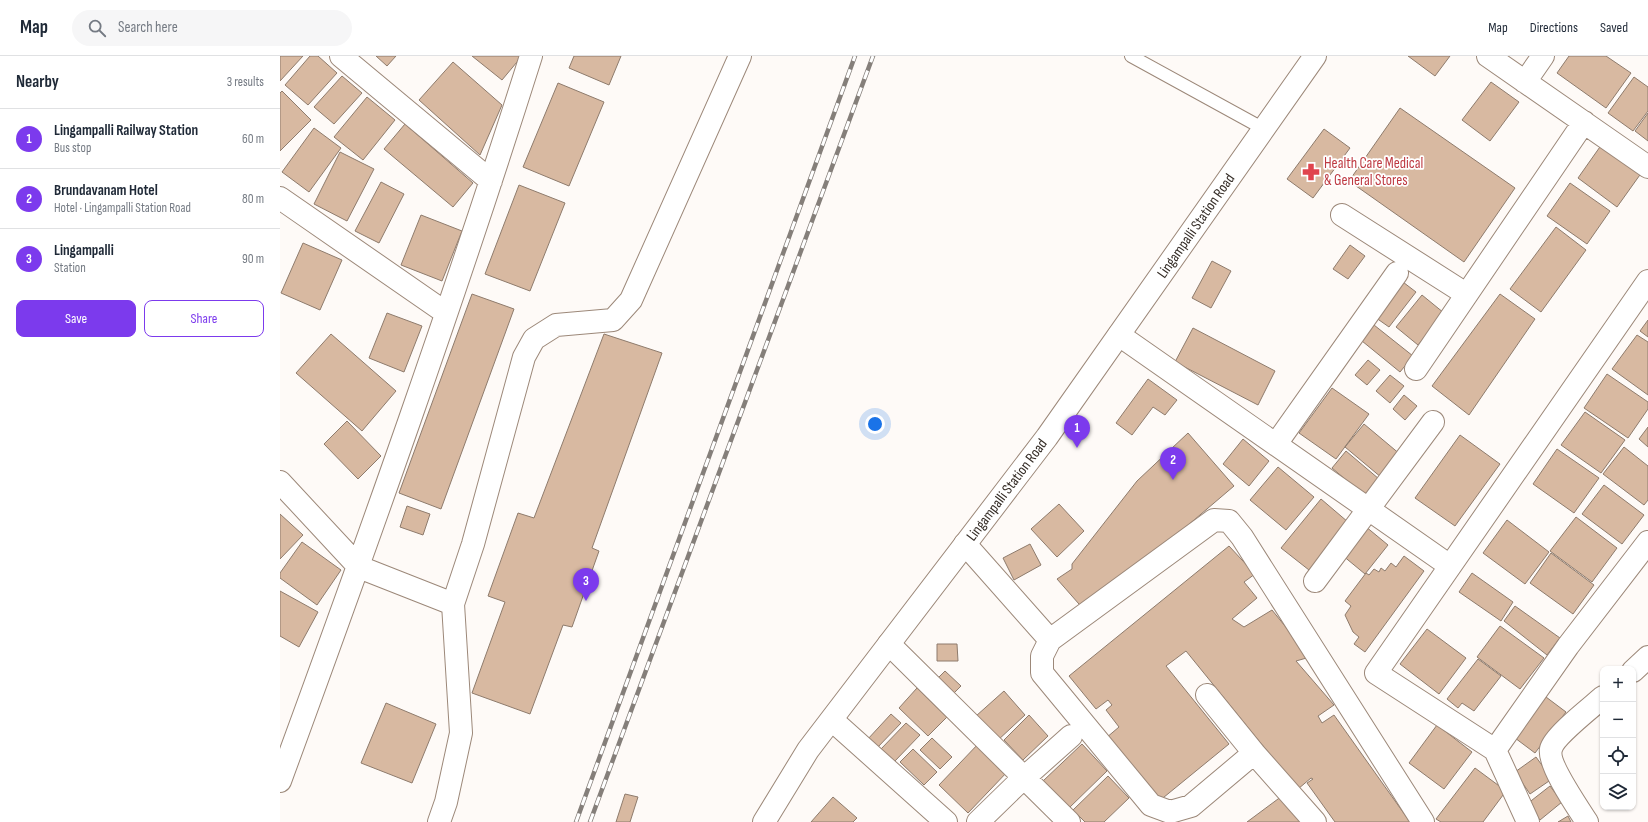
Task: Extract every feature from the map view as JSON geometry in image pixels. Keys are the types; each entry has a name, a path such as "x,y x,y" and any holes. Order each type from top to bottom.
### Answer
{"street":[{"path":"341,56 492,181"},
{"path":"280,781 359,567 492,181 531,56"},
{"path":"439,822 446,802 461,733 453,604 473,544 524,358 534,339 556,325 613,320 631,300 740,56"},
{"name":"Lingampalli Station Road","path":"764,822 808,750 1047,436 1315,56"},
{"path":"1488,56 1648,167"},
{"path":"1525,82 1543,56"},
{"path":"1416,369 1584,122"},
{"path":"280,198 446,313"},
{"path":"1342,215 1466,294"},
{"path":"1276,444 1397,273"},
{"path":"1528,822 1495,750 1376,672 1648,281"},
{"path":"1119,335 1450,566"},
{"path":"1315,581 1433,422"},
{"path":"280,482 359,567 453,604"},
{"path":"1254,753 1191,806 1170,812 1151,805 1042,673 1042,656 1050,640 1214,520 1229,521 1246,543 1423,822"},
{"path":"1495,750 1568,646 1648,542"},
{"path":"965,544 1050,640"},
{"path":"889,644 1069,822"},
{"path":"1636,668 1648,657"},
{"path":"1208,695 1254,753 1315,822"},
{"path":"1586,822 1556,770 1551,759 1551,748 1567,729 1600,700"},
{"path":"832,720 946,822"},
{"path":"978,822 1071,736"}],"lane":[{"path":"1131,56 1264,129"}],"building":[{"path":"280,56 303,56 280,81"},
{"path":"310,56 318,56 337,73 308,105 285,85"},
{"path":"376,56 396,56 387,66"},
{"path":"472,56 522,56 502,80"},
{"path":"574,56 621,56 609,85 569,68"},
{"path":"1408,56 1450,56 1435,76"},
{"path":"1569,56 1606,56 1631,73 1606,108 1557,73"},
{"path":"453,62 502,105 480,155 419,100"},
{"path":"342,76 362,93 334,124 314,107"},
{"path":"1634,77 1648,87 1648,111 1633,131 1608,113"},
{"path":"1491,82 1519,102 1490,141 1462,120"},
{"path":"558,83 604,102 569,186 523,167"},
{"path":"282,91 311,120 280,151 280,93"},
{"path":"367,97 395,120 363,160 334,137"},
{"path":"1400,108 1515,188 1464,262 1349,181"},
{"path":"1648,113 1648,141 1635,131"},
{"path":"405,124 473,183 453,207 384,149"},
{"path":"314,128 341,148 309,192 282,172"},
{"path":"1324,129 1350,148 1313,198 1287,179"},
{"path":"1602,144 1642,172 1617,207 1578,178"},
{"path":"340,152 374,169 347,221 314,204"},
{"path":"381,182 404,194 379,243 355,231"},
{"path":"1570,183 1610,211 1587,244 1547,216"},
{"path":"519,185 565,203 530,291 485,274"},
{"path":"421,215 462,231 442,281 401,265"},
{"path":"1556,227 1586,250 1541,312 1510,289"},
{"path":"303,243 342,260 320,310 281,293"},
{"path":"1350,245 1365,256 1348,279 1333,269"},
{"path":"1212,261 1231,271 1211,308 1192,298"},
{"path":"1399,279 1416,292 1389,327 1372,315"},
{"path":"472,294 514,309 441,509 399,493"},
{"path":"1500,294 1535,319 1469,415 1432,386"},
{"path":"1422,295 1444,313 1418,345 1396,327"},
{"path":"387,313 422,326 404,372 369,358"},
{"path":"1648,320 1648,337 1640,331"},
{"path":"1374,325 1413,356 1400,372 1362,341"},
{"path":"1193,328 1275,371 1258,405 1175,362"},
{"path":"331,334 396,391 362,431 296,373"},
{"path":"604,334 662,353 592,548 599,551 572,627 563,625 530,714 472,693 505,602 488,596 518,513 534,518"},
{"path":"1637,335 1648,342 1648,395 1612,369"},
{"path":"1368,360 1380,370 1367,385 1355,375"},
{"path":"1607,374 1648,402 1648,409 1628,438 1584,408"},
{"path":"1390,375 1404,386 1390,403 1376,391"},
{"path":"1148,379 1177,400 1165,415 1153,407 1132,435 1116,423"},
{"path":"1332,388 1369,414 1336,459 1299,433"},
{"path":"1404,395 1417,406 1405,420 1393,409"},
{"path":"1585,412 1625,440 1601,473 1561,445"},
{"path":"347,421 381,456 358,479 324,444"},
{"path":"1364,424 1401,455 1382,478 1345,447"},
{"path":"1648,427 1648,447 1639,439"},
{"path":"1188,433 1234,486 1086,612 1057,579 1072,569 1072,564 1137,481"},
{"path":"1460,435 1500,464 1455,526 1415,498"},
{"path":"1243,439 1269,461 1249,486 1223,464"},
{"path":"1624,447 1648,466 1648,500 1644,505 1603,474"},
{"path":"1557,449 1599,478 1574,513 1533,484"},
{"path":"1346,451 1379,479 1365,496 1332,468"},
{"path":"1278,467 1314,497 1286,530 1250,500"},
{"path":"1604,485 1644,515 1622,544 1582,514"},
{"path":"1321,499 1348,522 1309,570 1281,548"},
{"path":"1059,504 1084,531 1057,557 1031,529"},
{"path":"407,506 430,514 423,535 400,527"},
{"path":"280,514 303,535 280,559"},
{"path":"1576,517 1617,548 1592,582 1550,551"},
{"path":"1507,520 1549,552 1525,584 1483,553"},
{"path":"1365,526 1388,545 1365,574 1342,555"},
{"path":"302,542 341,570 317,605 280,578 280,573"},
{"path":"1030,544 1041,565 1014,580 1003,558"},
{"path":"1229,546 1255,574 1244,582 1257,598 1232,619 1244,627 1272,610 1310,657 1296,661 1334,705 1318,716 1322,723 1334,715 1410,822 1335,822 1307,783 1313,779 1311,778 1298,789 1186,651 1166,666 1229,744 1158,802 1106,738 1119,727 1106,710 1112,705 1108,700 1096,709 1069,676"},
{"path":"1551,553 1594,585 1573,614 1530,583"},
{"path":"1404,556 1424,571 1365,652 1354,644 1359,637 1353,632 1345,615 1351,606 1345,601 1366,573 1369,575 1374,569 1379,572 1381,568 1385,571 1391,563 1396,567"},
{"path":"1472,573 1513,602 1501,621 1459,592"},
{"path":"280,591 318,612 299,647 280,636"},
{"path":"1515,606 1560,638 1547,655 1504,621"},
{"path":"1500,626 1544,658 1520,689 1477,657"},
{"path":"1427,629 1466,658 1439,694 1400,664"},
{"path":"937,644 957,644 958,661 937,661"},
{"path":"1478,659 1501,676 1474,711 1462,703 1458,708 1447,699"},
{"path":"945,671 961,686 952,695 936,680"},
{"path":"917,688 947,717 928,736 899,708"},
{"path":"1004,691 1025,715 997,741 976,716"},
{"path":"1542,694 1566,712 1535,753 1511,735"},
{"path":"386,703 436,724 412,783 361,763"},
{"path":"891,714 901,723 876,749 867,740"},
{"path":"1029,715 1048,736 1023,760 1004,740"},
{"path":"906,723 920,735 894,762 881,749"},
{"path":"1437,725 1472,752 1444,789 1409,763"},
{"path":"932,738 952,757 940,769 920,750"},
{"path":"980,742 1009,770 968,813 939,785"},
{"path":"1082,744 1107,771 1069,808 1043,781"},
{"path":"913,749 937,772 924,785 900,762"},
{"path":"1536,757 1552,779 1530,794 1515,772"},
{"path":"1475,768 1506,791 1483,822 1441,822 1436,819"},
{"path":"1108,776 1129,798 1104,822 1085,822 1073,810"},
{"path":"1550,786 1562,802 1540,820 1527,804"},
{"path":"625,794 638,797 630,822 616,822"},
{"path":"1282,796 1301,822 1247,822"},
{"path":"833,797 857,818 853,822 811,822"},
{"path":"1568,816 1571,822 1558,822"}],"railway":[{"path":"576,822 855,56"},
{"path":"590,822 873,56"}],"place":[{"name":"Health Care Medical & General Stores","path":"1311,172"},
{"name":"Lingampalli Railway Station","path":"1077,448"},
{"name":"Brundavanam Hotel","path":"1173,480"},
{"name":"Lingampalli","path":"586,601"}]}
